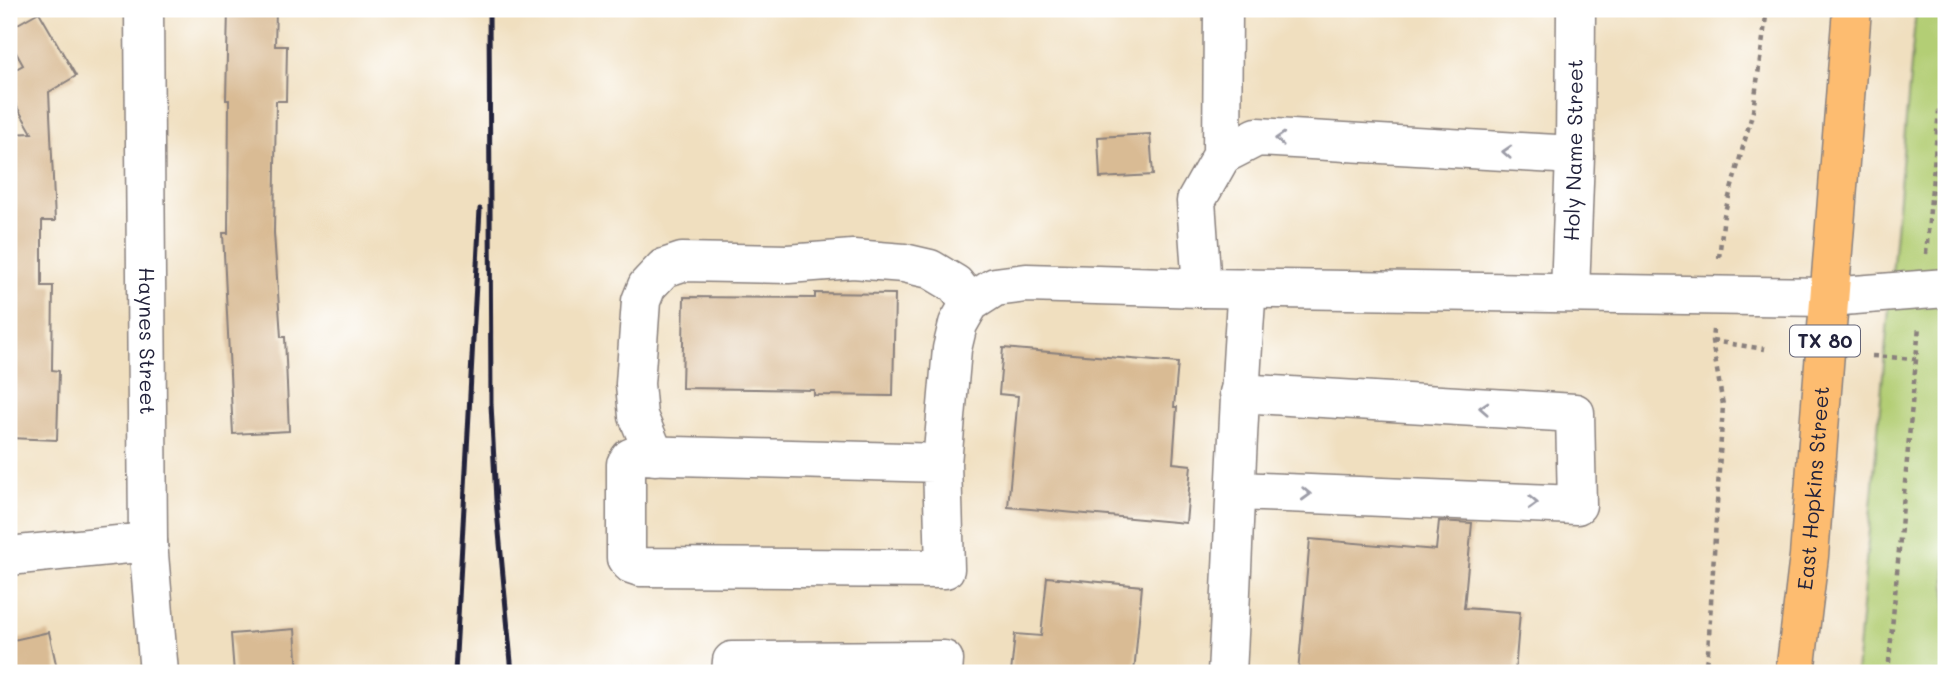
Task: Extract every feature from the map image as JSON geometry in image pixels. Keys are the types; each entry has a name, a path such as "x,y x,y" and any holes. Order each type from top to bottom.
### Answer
{"main road":[{"name":"East Hopkins Street","path":"1796,673 1809,556 1852,9"}],"street":[{"name":"Haynes Street","path":"144,9 148,542 159,673"},
{"path":"1202,288 1196,201 1222,155 1223,9"},
{"name":"Holy Name Street","path":"1570,292 1575,156 1576,9"},
{"path":"1222,155 1257,137 1575,156"},
{"path":"655,456 638,416 635,384 642,301 648,286 664,268 682,262 788,264 853,259 904,263 930,269 955,284 970,303"},
{"path":"942,463 637,455 630,458 626,464 626,558 631,564 640,567 944,569 942,463 952,349 958,324 970,303 995,287 1026,283 1829,297 1934,289"},
{"path":"1227,673 1237,491 1239,393 1247,288"},
{"path":"1237,491 1577,505 1575,413 1239,393"},
{"path":"9,555 148,542"},
{"path":"732,673 732,661 830,667 944,660 943,673"}],"path":[{"path":"1704,673 1708,652 1723,405 1712,341 1715,295 1724,215 1753,111 1766,9"},
{"path":"1888,673 1916,359 1934,289 1939,110 1946,77"},
{"path":"1712,341 1765,349"},
{"path":"1872,356 1916,359"}],"green space":[{"path":"1916,9 1946,9 1946,673 1856,673"}],"building":[{"path":"228,9 276,9 275,46 287,46 286,101 276,101 274,233 281,337 285,337 289,431 233,434 223,233 228,233"},
{"path":"39,12 76,76 49,92 55,221 42,221 42,286 53,286 52,370 59,371 57,440 9,438 9,134 32,133 9,93 9,73 23,65 9,40 9,29"},
{"path":"1150,134 1153,175 1100,178 1098,137"},
{"path":"815,293 895,294 893,396 814,395 814,390 682,388 684,297 815,298"},
{"path":"1003,348 1178,363 1173,463 1191,465 1186,523 1008,507 1018,396 999,394"},
{"path":"1439,521 1472,523 1464,608 1520,612 1515,673 1298,673 1310,539 1436,550"},
{"path":"1047,577 1142,586 1134,673 1011,673 1015,634 1041,636"},
{"path":"295,629 298,673 234,673 231,634"},
{"path":"49,632 58,673 9,673 9,641"}],"railway":[{"path":"489,9 491,404 496,500 512,673"},
{"path":"455,673 480,209"}]}
